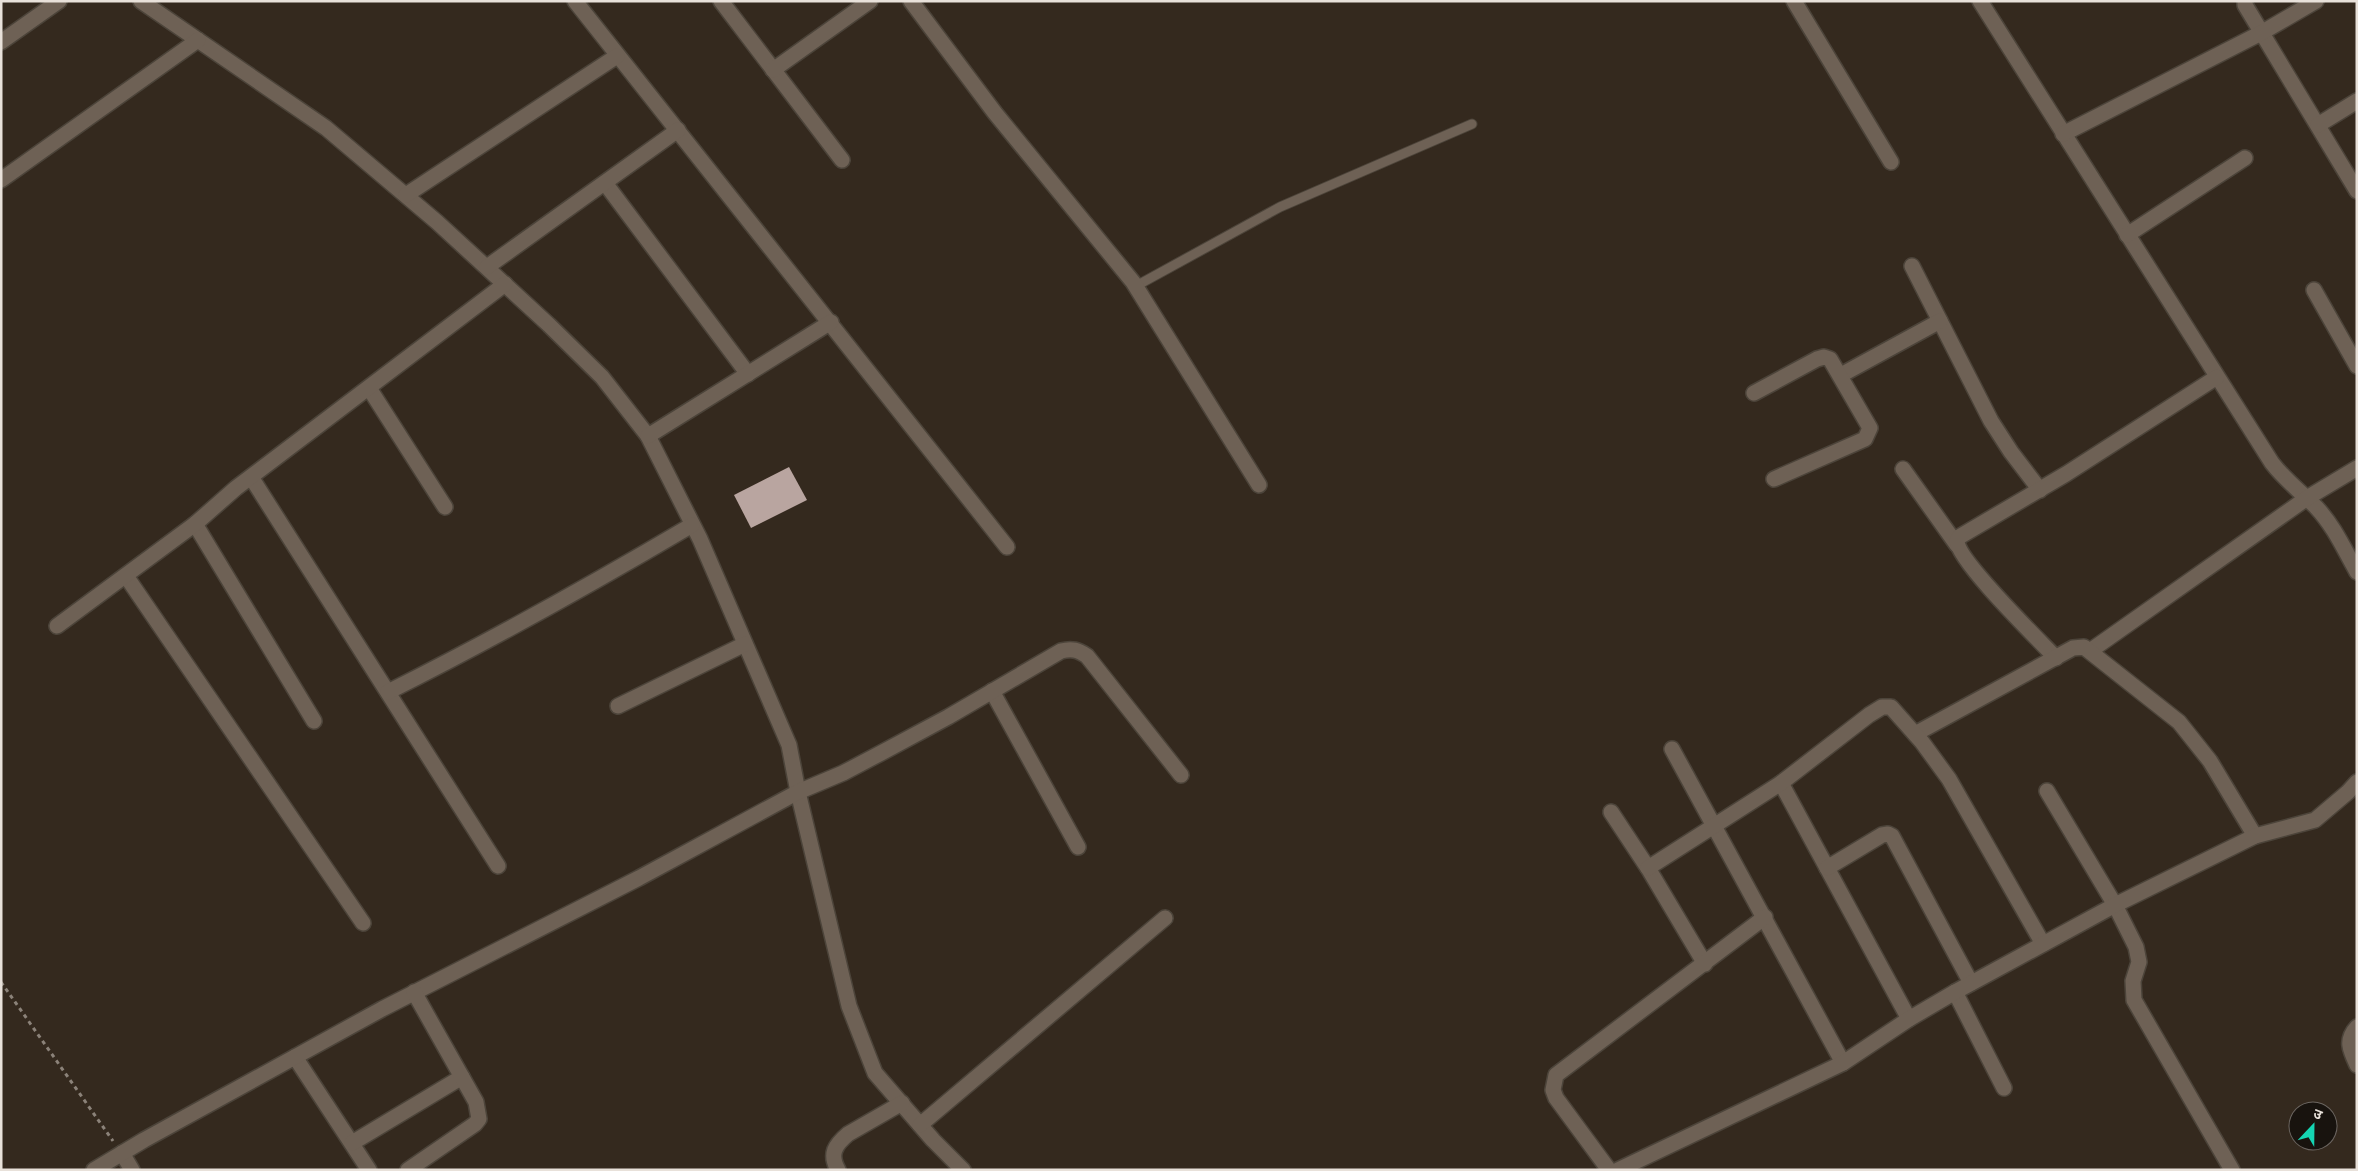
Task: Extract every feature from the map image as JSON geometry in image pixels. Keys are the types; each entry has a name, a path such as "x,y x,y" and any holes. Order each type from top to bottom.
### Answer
{"street":[{"path":"1,42 59,1"},
{"path":"141,1 326,128 406,196 487,267 602,377 648,436 692,525 789,745 798,792 849,1006 875,1073 920,1125 963,1170"},
{"path":"575,1 616,56 678,130 831,322 1007,547"},
{"path":"721,1 842,160"},
{"path":"773,70 870,1"},
{"path":"911,1 995,113 1136,286 1259,485"},
{"path":"1794,1 1891,162"},
{"path":"1980,1 2272,463 2283,477 2307,498 2329,522 2357,572"},
{"path":"2245,1 2261,33 2357,191"},
{"path":"2063,134 2261,33 2316,1"},
{"path":"1,180 198,40"},
{"path":"406,196 616,56"},
{"path":"2318,125 2357,101"},
{"path":"487,267 678,130"},
{"path":"2127,234 2245,158"},
{"path":"605,182 748,374"},
{"path":"1912,266 1991,420 2011,452 2040,490"},
{"path":"57,626 195,524 251,477 504,284"},
{"path":"2314,290 2357,366"},
{"path":"1841,376 1940,321"},
{"path":"648,436 831,322"},
{"path":"1754,393 1824,357 1830,359 1870,428 1865,439 1774,479"},
{"path":"1957,545 1959,537 2040,490 2217,377"},
{"path":"369,388 444,507"},
{"path":"2090,651 2307,498 2357,468"},
{"path":"1903,469 1972,567 2056,658"},
{"path":"251,477 498,866"},
{"path":"195,524 314,721"},
{"path":"388,692 479,647 561,602 692,525"},
{"path":"126,576 363,923"},
{"path":"618,706 745,644"},
{"path":"1916,734 2056,658 2078,647 2084,647 2161,706 2192,737 2210,761 2255,836"},
{"path":"94,1170 414,992 640,878 798,792 843,773 1062,651 1070,649 1079,650 1087,656 1181,775"},
{"path":"992,691 1078,847"},
{"path":"1648,868 1781,783 1882,707 1890,707 1916,734 1949,779 2043,944"},
{"path":"1672,749 1844,1063"},
{"path":"1618,1170 1844,1063 1909,1019 1955,992 2115,904 2255,836 2315,820 2357,782"},
{"path":"1781,783 1909,1019"},
{"path":"2047,791 2115,904 2136,947 2138,956 2137,971 2133,981 2134,1000 2232,1170"},
{"path":"1611,812 1648,868 1705,964"},
{"path":"1827,868 1882,835 1888,834 1892,836 1971,983"},
{"path":"1609,1170 1556,1098 1553,1090 1556,1075 1765,917"},
{"path":"920,1125 1165,918"},
{"path":"408,1170 475,1124 479,1119 476,1102 414,992"},
{"path":"1955,992 2004,1088"},
{"path":"2357,1027 2349,1038 2349,1046 2357,1065"},
{"path":"295,1057 369,1170"},
{"path":"352,1143 462,1077"},
{"path":"838,1170 833,1161 833,1155 835,1146 840,1140 902,1103"},
{"path":"122,1153 132,1170"}],"lane":[{"path":"1136,286 1280,207 1472,124"}],"path":[{"path":"1,982 122,1153"}],"building":[{"path":"789,467 807,500 751,528 734,495"}]}
